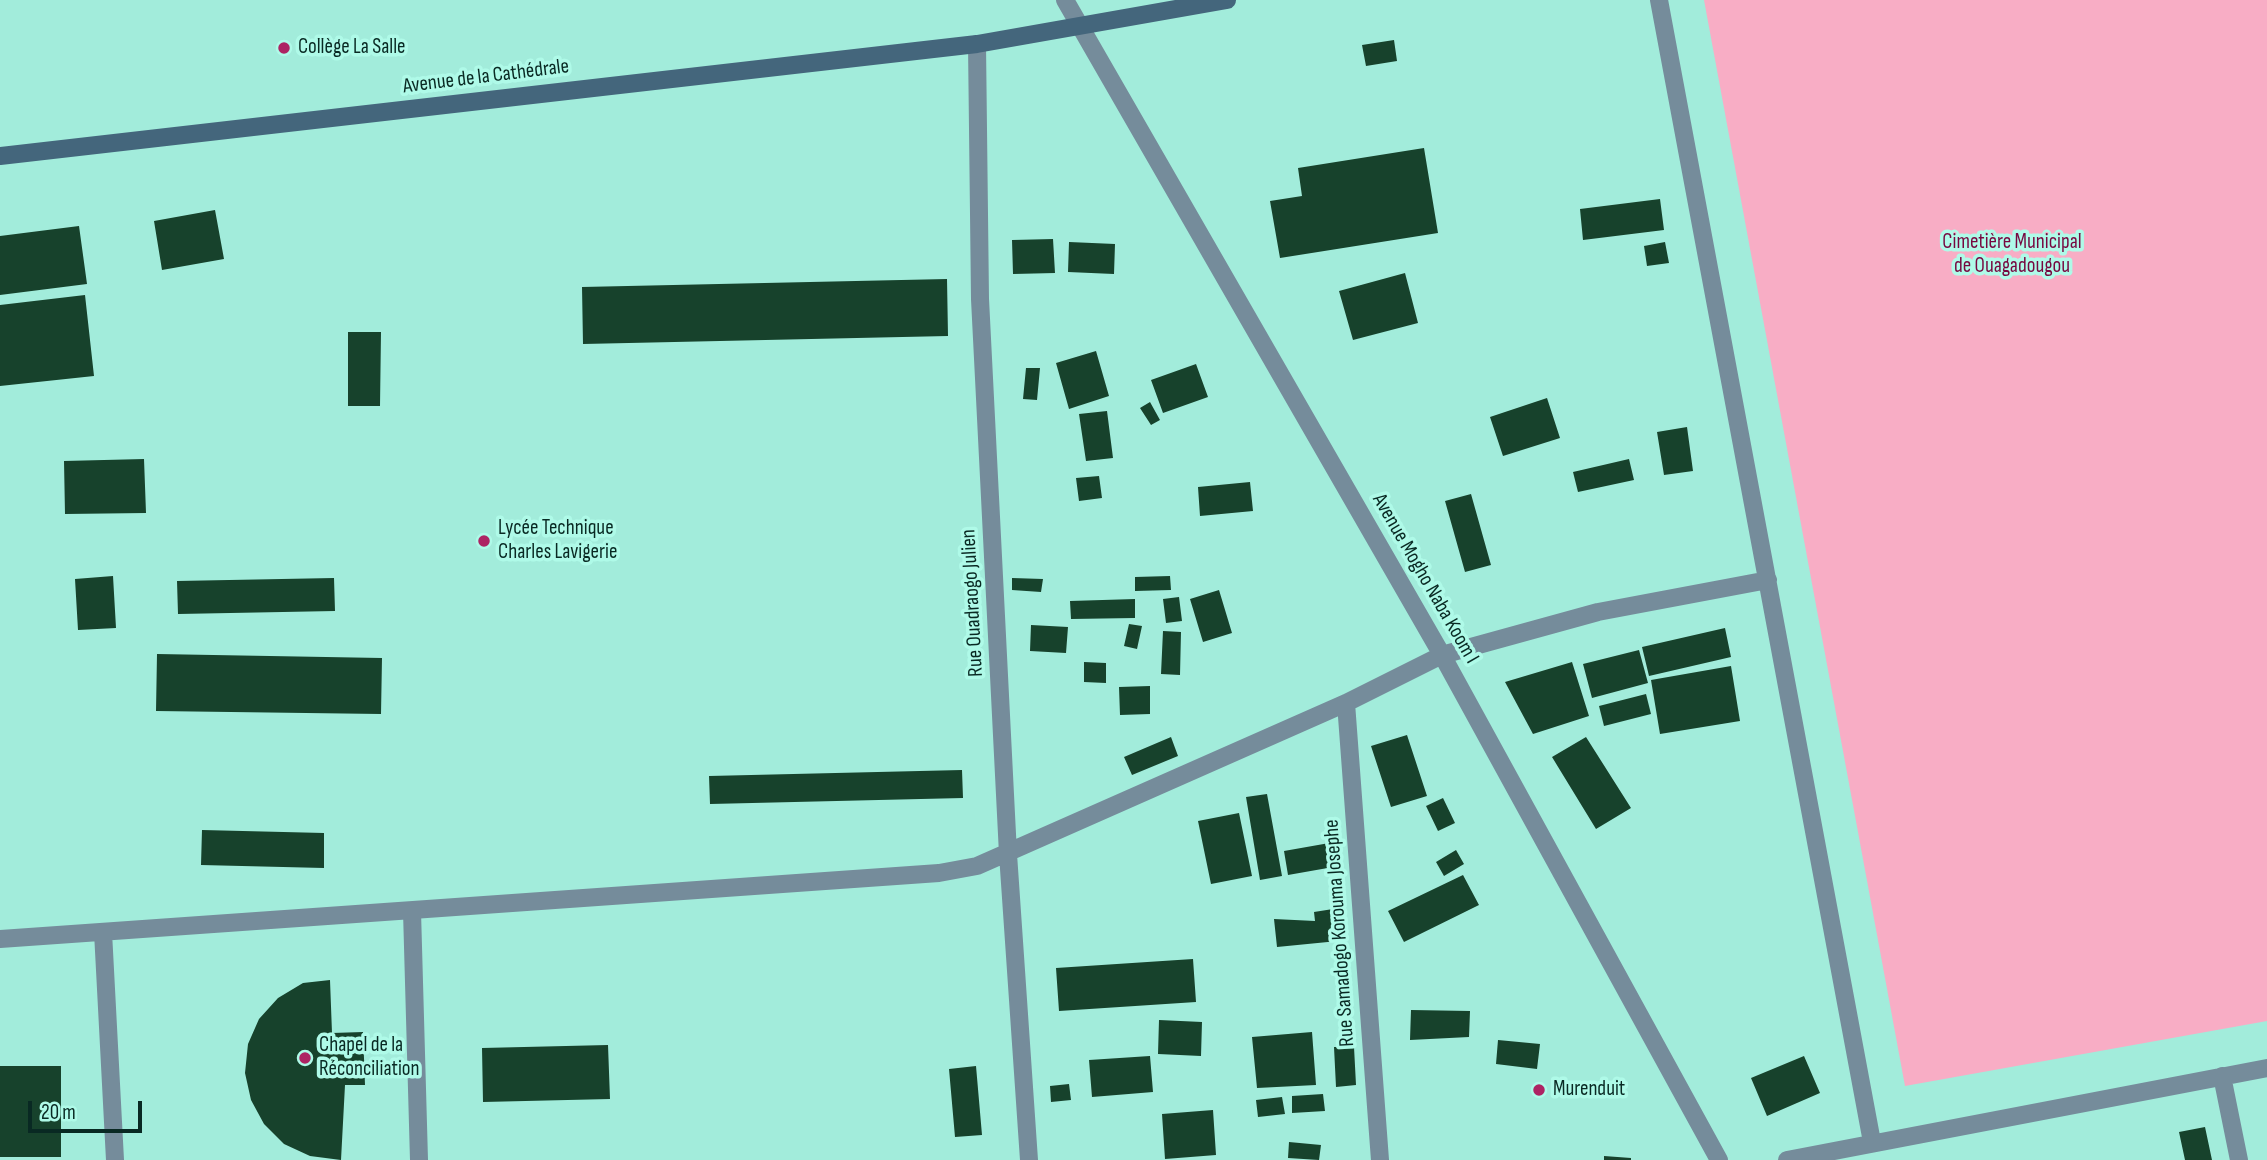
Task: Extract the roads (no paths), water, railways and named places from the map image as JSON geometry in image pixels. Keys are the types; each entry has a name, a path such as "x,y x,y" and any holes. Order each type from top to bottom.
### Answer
{"main road":[{"name":"Avenue de la Cathédrale","path":"0,156 977,44 1227,0"}],"street":[{"name":"Avenue Mogho Naba Koom I","path":"1065,0 1442,655 1719,1160"},
{"path":"1659,0 1872,1142"},
{"name":"Rue Ouadraogo Julien","path":"977,44 980,299 1009,854 1029,1160"},
{"path":"0,939 939,873 977,866 1346,703 1442,655 1598,612 1768,580"},
{"name":"Rue Samadogo Korouma Josephe","path":"1346,703 1380,1160"},
{"path":"412,911 419,1160"},
{"path":"103,932 115,1160"},
{"path":"1787,1160 2267,1068"},
{"path":"2222,1076 2239,1160"}],"place":[{"name":"Collège La Salle","path":"284,48"},
{"name":"Lycée Technique Charles Lavigerie","path":"484,541"},
{"name":"Chapel de la Réconciliation","path":"305,1058"},
{"name":"Murenduit","path":"1539,1090"}],"park label":[{"name":"Cimetière Municipal de Ouagadougou","path":"2012,255"}]}
